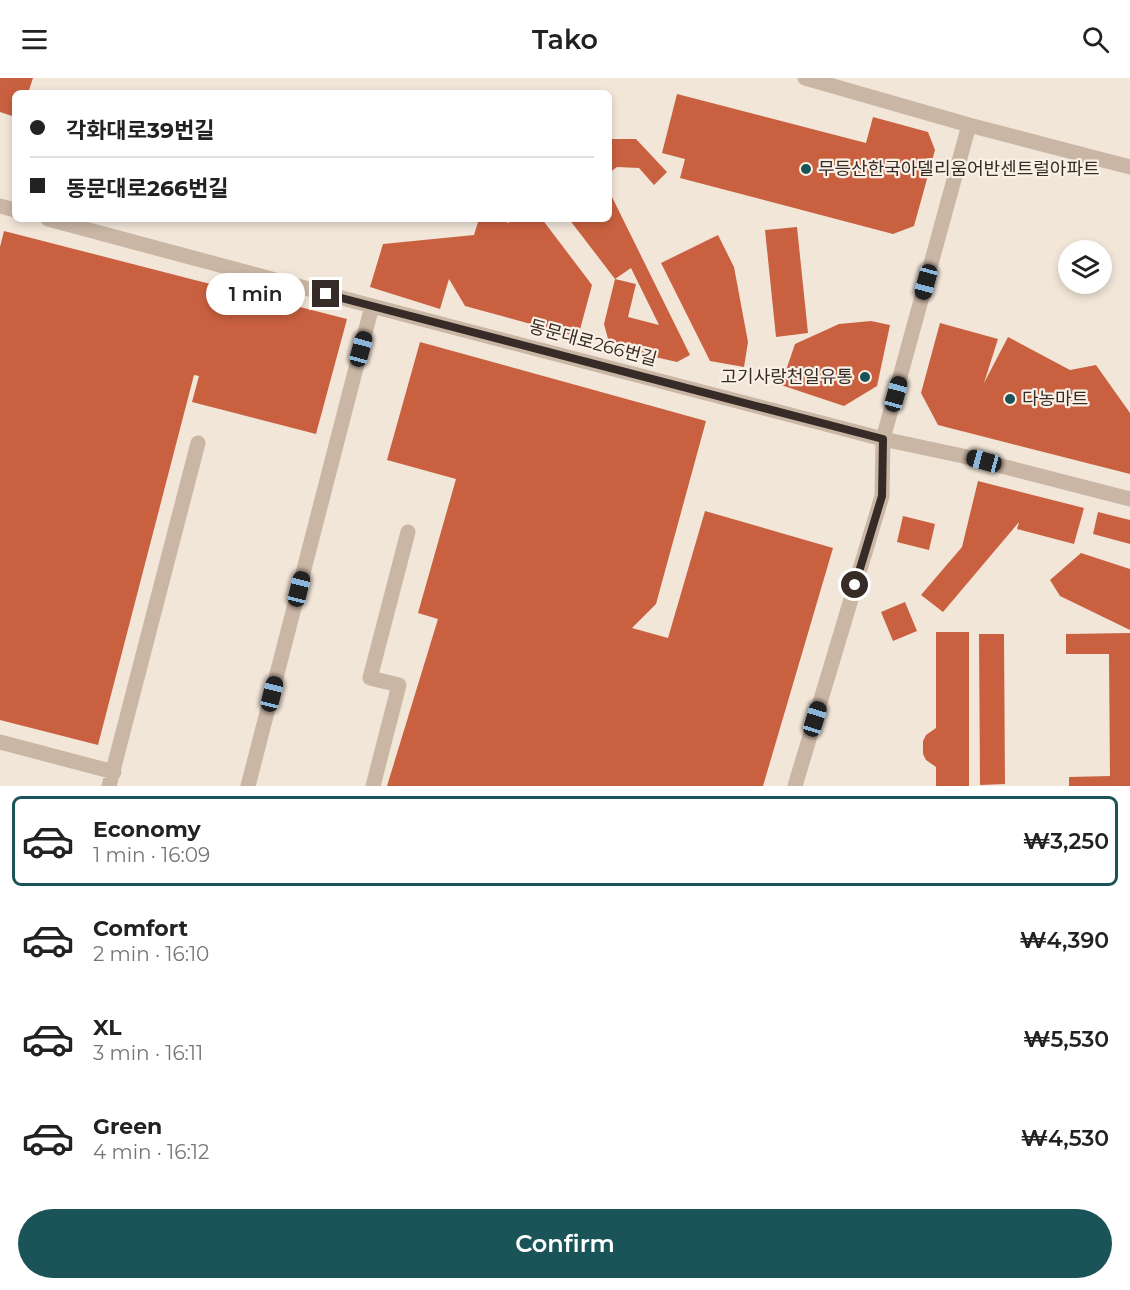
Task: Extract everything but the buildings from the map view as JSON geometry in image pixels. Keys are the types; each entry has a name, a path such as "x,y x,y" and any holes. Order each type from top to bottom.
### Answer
{"street":[{"path":"805,78 969,125 1130,167"},
{"path":"795,786 882,496 883,439 969,125"},
{"name":"동문대로266번길","path":"59,222 883,439 963,456 1130,499"},
{"path":"248,786 372,306"},
{"path":"0,742 112,779 198,443"},
{"path":"373,786 399,685 370,678 408,532"}],"place":[{"name":"무등산한국아델리움어반센트럴아파트","path":"806,169"},
{"name":"고기사랑천일유통","path":"865,377"},
{"name":"다농마트","path":"1010,399"}],"route":[{"path":"326,294 883,439 882,496 855,585"}]}
